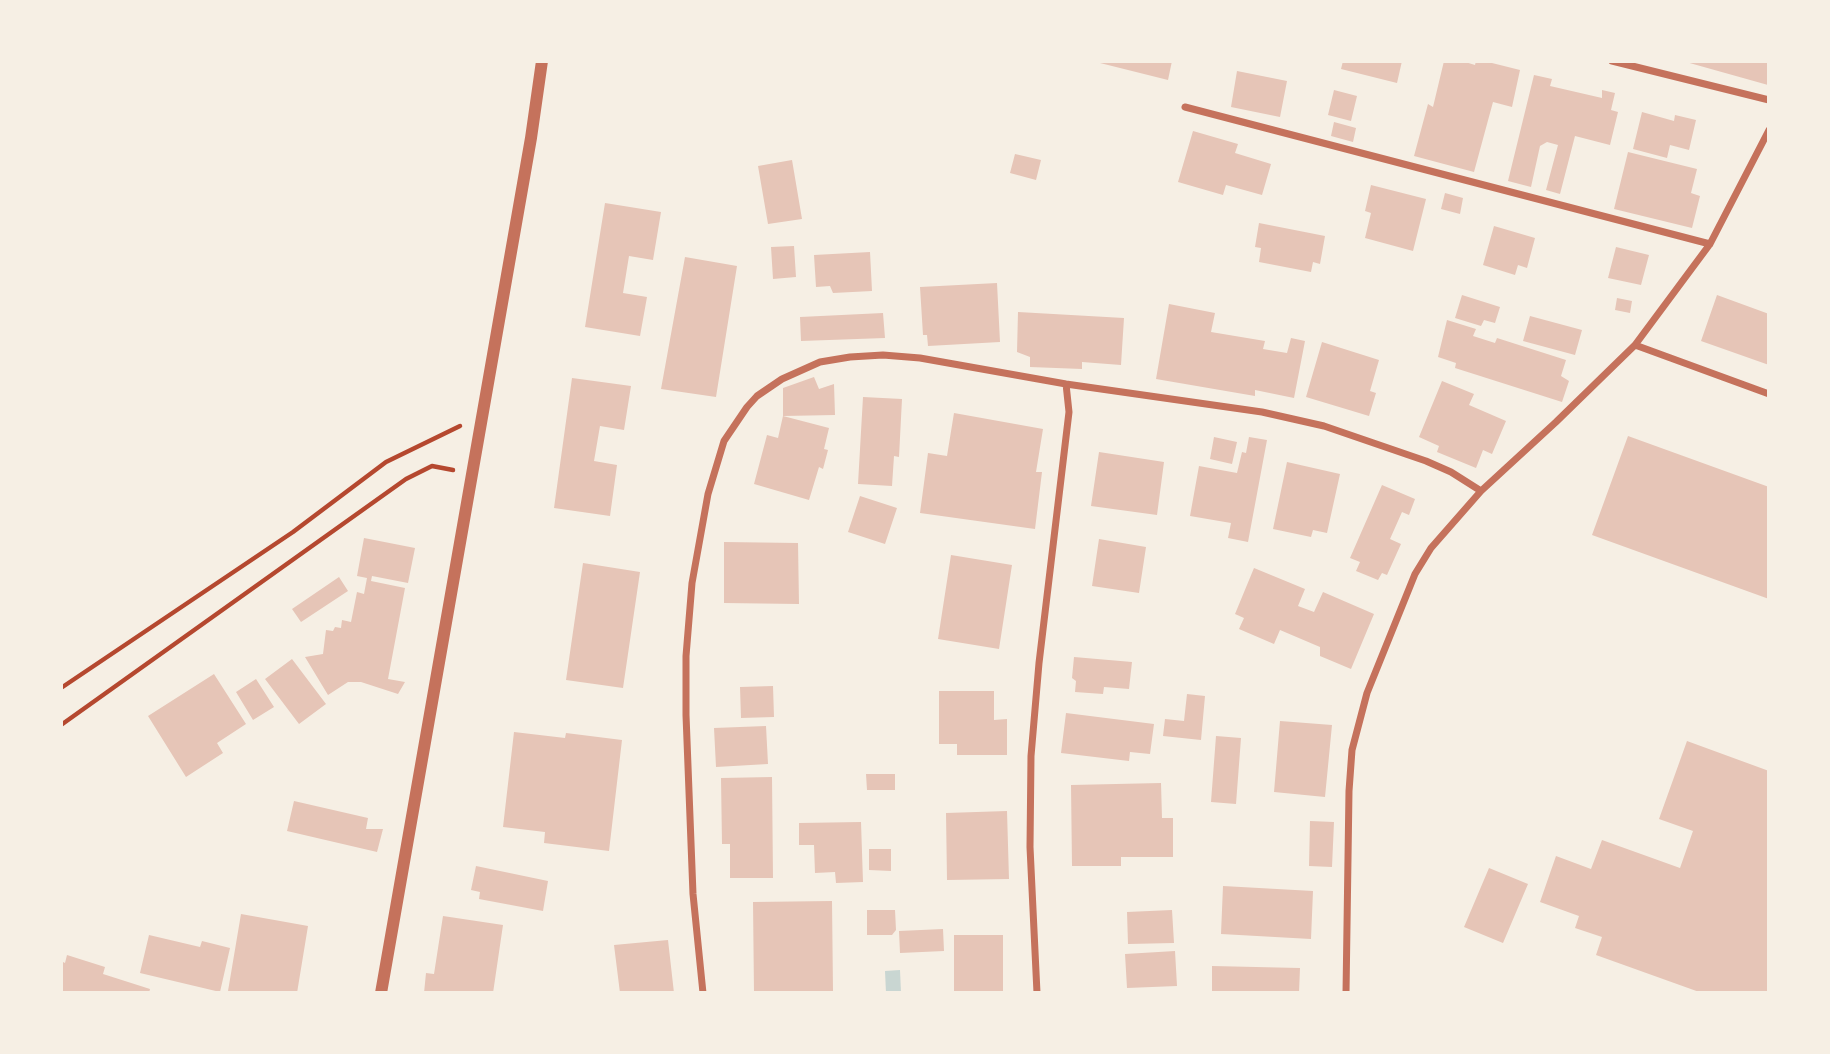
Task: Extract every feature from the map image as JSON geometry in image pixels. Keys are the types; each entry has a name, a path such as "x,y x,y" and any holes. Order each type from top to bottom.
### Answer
{"street":[{"path":"381,993 531,138 542,61"},
{"path":"1612,61 1769,100"},
{"path":"1185,107 1710,244"},
{"path":"1346,993 1352,750 1367,693 1421,562 1481,491 1635,345 1710,244 1769,130"},
{"path":"1760,145 1769,149"},
{"path":"1635,345 1769,394"},
{"path":"702,993 696,939 686,715 688,626 693,571 715,465 731,430 757,396 782,379 806,367 850,356 883,355 920,358 1066,384 1262,412 1308,421 1440,466 1481,491"},
{"path":"1037,993 1030,847 1031,756 1039,663 1069,412 1066,384"}],"path":[{"path":"61,688 293,532 386,462 481,416"},
{"path":"61,725 406,479 432,467 472,473"}],"shaded area":[{"path":"900,970 901,993 886,993 885,971"}],"building":[{"path":"1092,61 1172,61 1168,80"},
{"path":"1343,61 1402,61 1397,83 1341,69"},
{"path":"1444,61 1462,61 1475,65 1476,61 1484,61 1520,70 1512,107 1493,102 1474,172 1414,156 1428,104 1433,107"},
{"path":"1769,61 1768,85 1686,62"},
{"path":"1237,71 1287,81 1280,117 1231,107"},
{"path":"1534,75 1552,79 1550,86 1602,98 1602,90 1615,93 1611,110 1618,112 1610,145 1575,136 1560,194 1546,190 1558,145 1547,142 1540,146 1531,187 1508,181"},
{"path":"1334,90 1357,96 1351,121 1328,115"},
{"path":"1642,112 1674,121 1675,115 1696,120 1689,150 1670,145 1667,158 1633,149"},
{"path":"1334,122 1356,128 1353,142 1331,136"},
{"path":"1193,131 1238,144 1235,153 1271,164 1262,195 1226,185 1223,195 1178,182"},
{"path":"1628,152 1697,169 1691,193 1700,196 1692,228 1614,209"},
{"path":"1015,154 1041,160 1036,180 1010,173"},
{"path":"792,160 802,219 768,224 758,166"},
{"path":"1371,185 1426,199 1413,251 1365,238 1371,213 1365,211"},
{"path":"1445,193 1463,198 1460,214 1441,209"},
{"path":"605,203 661,212 653,260 629,256 623,293 647,297 640,336 585,327"},
{"path":"1259,223 1325,236 1320,264 1313,262 1311,272 1259,262 1261,248 1255,247"},
{"path":"1494,226 1535,238 1527,268 1518,265 1515,275 1483,265"},
{"path":"794,246 796,277 773,279 771,247"},
{"path":"1616,247 1649,255 1641,285 1608,278"},
{"path":"870,252 872,291 833,293 830,286 816,287 814,255"},
{"path":"685,257 737,266 716,397 661,389"},
{"path":"997,283 1000,342 928,346 927,335 923,335 920,287"},
{"path":"1462,295 1500,307 1495,323 1484,320 1481,326 1455,318"},
{"path":"1717,295 1769,314 1769,365 1701,341"},
{"path":"1617,298 1632,301 1630,313 1615,310"},
{"path":"1169,304 1215,313 1211,332 1265,341 1263,349 1287,353 1291,338 1305,341 1294,398 1255,390 1255,396 1156,379"},
{"path":"1018,312 1124,318 1121,365 1082,362 1082,369 1030,367 1030,357 1017,352"},
{"path":"883,313 885,338 801,341 800,317"},
{"path":"1530,316 1582,330 1575,355 1523,341"},
{"path":"1447,320 1476,329 1473,336 1495,343 1497,338 1566,360 1561,376 1569,381 1562,402 1455,368 1456,363 1438,357"},
{"path":"1322,342 1379,360 1370,391 1376,393 1369,416 1306,397"},
{"path":"814,377 819,389 834,384 835,415 783,416 783,388"},
{"path":"572,378 631,386 624,430 600,426 594,461 617,465 610,516 554,508"},
{"path":"1442,381 1474,394 1469,405 1506,421 1492,454 1483,450 1476,468 1437,452 1439,446 1419,437"},
{"path":"863,397 902,399 899,457 894,456 892,486 858,484"},
{"path":"954,413 1043,429 1036,472 1042,472 1035,529 920,513 928,453 947,456"},
{"path":"783,416 829,428 824,449 828,450 823,469 819,467 809,500 754,484 767,435 778,438"},
{"path":"1628,436 1769,487 1769,599 1592,535"},
{"path":"1214,437 1237,442 1232,464 1210,459"},
{"path":"1249,437 1267,440 1248,542 1228,538 1231,523 1190,516 1199,466 1237,473 1242,452 1246,453"},
{"path":"1099,452 1164,462 1157,515 1091,506"},
{"path":"1287,462 1340,474 1327,533 1313,530 1311,537 1273,529"},
{"path":"1382,485 1415,499 1409,515 1402,512 1390,539 1401,544 1387,575 1382,573 1378,580 1356,571 1360,562 1350,558"},
{"path":"860,496 897,508 885,544 848,532"},
{"path":"364,538 415,548 408,583 372,576 371,581 405,588 388,679 405,682 398,694 361,682 348,682 328,695 305,657 323,654 326,630 341,628 342,620 351,622 357,592 364,594 367,578 357,576"},
{"path":"1099,539 1146,547 1139,593 1092,586"},
{"path":"724,542 798,543 799,604 724,603"},
{"path":"951,555 1012,565 999,649 938,639"},
{"path":"583,563 640,572 623,688 566,680"},
{"path":"1254,568 1305,589 1298,606 1314,612 1323,592 1374,614 1351,669 1320,656 1320,647 1280,630 1274,644 1239,629 1244,618 1235,614"},
{"path":"339,577 348,591 301,622 292,609"},
{"path":"1074,657 1132,662 1129,689 1104,687 1103,694 1075,692 1076,681 1072,678"},
{"path":"292,659 326,704 299,724 265,679"},
{"path":"214,674 246,724 217,743 223,753 186,777 148,716"},
{"path":"256,679 274,707 253,720 236,692"},
{"path":"773,686 774,717 741,718 740,687"},
{"path":"939,691 994,691 994,720 1007,719 1007,755 957,755 957,744 939,744"},
{"path":"1187,694 1205,696 1201,740 1163,736 1165,719 1184,721"},
{"path":"1066,713 1154,724 1150,754 1130,752 1129,761 1061,753"},
{"path":"1280,721 1332,725 1325,797 1274,792"},
{"path":"766,726 768,764 716,767 714,728"},
{"path":"514,732 565,738 566,733 622,740 609,851 544,843 545,832 503,827"},
{"path":"1216,736 1241,738 1236,804 1211,802"},
{"path":"1687,741 1769,771 1769,993 1702,993 1596,955 1602,937 1575,928 1579,916 1540,902 1556,856 1591,869 1602,840 1680,868 1693,831 1659,819"},
{"path":"866,774 895,774 895,790 867,790"},
{"path":"772,777 773,878 730,878 730,844 722,844 721,778"},
{"path":"1161,783 1162,818 1173,818 1173,857 1121,857 1121,866 1072,866 1071,785"},
{"path":"294,801 368,818 366,829 383,829 377,852 287,831"},
{"path":"1007,811 1009,879 947,880 946,813"},
{"path":"1310,821 1334,822 1332,867 1309,866"},
{"path":"861,822 863,882 836,883 835,872 815,873 814,845 799,845 799,823"},
{"path":"869,849 891,849 891,871 869,870"},
{"path":"476,866 548,881 543,911 479,899 480,892 471,890"},
{"path":"1489,868 1528,884 1503,943 1464,927"},
{"path":"1223,886 1313,891 1311,939 1221,934"},
{"path":"832,901 833,991 754,993 753,902"},
{"path":"867,910 895,910 896,930 892,935 867,935"},
{"path":"1172,910 1174,943 1128,944 1127,912"},
{"path":"241,914 308,926 297,993 228,991"},
{"path":"443,916 503,925 493,993 424,993 426,973 434,974"},
{"path":"943,929 944,951 900,953 899,931"},
{"path":"149,935 200,947 202,941 230,948 220,992 140,973"},
{"path":"954,935 1003,935 1003,993 954,993"},
{"path":"668,940 674,993 620,993 614,945"},
{"path":"1175,951 1177,986 1127,988 1125,954"},
{"path":"67,955 105,967 103,974 150,989 149,993 61,993 61,961 65,963"},
{"path":"1212,966 1300,968 1299,993 1212,993"}]}
